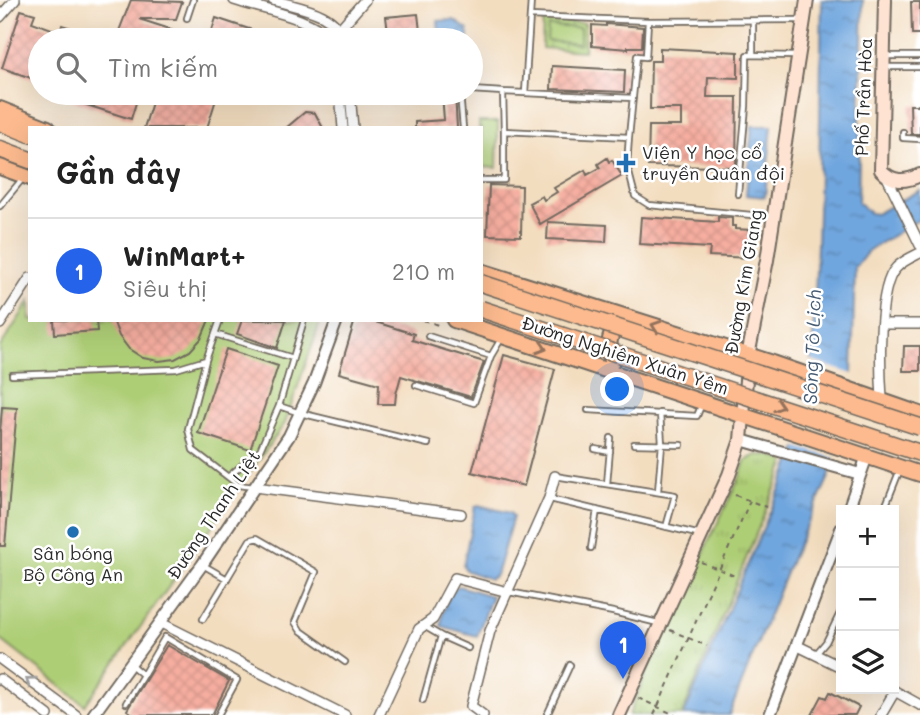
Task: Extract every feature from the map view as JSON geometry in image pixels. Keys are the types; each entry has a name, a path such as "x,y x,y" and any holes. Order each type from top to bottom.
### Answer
{"highway":[{"path":"0,122 28,133"},
{"path":"0,149 28,159"},
{"path":"483,284 920,427"},
{"path":"483,310 920,453"}],"main road":[{"name":"Đường Kim Giang","path":"619,715 664,626 729,475 741,440 748,356 774,217 807,0"},
{"name":"Phố Trần Hòa","path":"885,0 880,164 886,175 902,181 920,175"},
{"path":"0,108 43,126"},
{"path":"0,167 27,177"},
{"name":"Đường Nghiêm Xuân Yêm","path":"483,272 875,396"},
{"path":"483,329 492,322 498,310 498,277"},
{"path":"620,374 612,363 609,339 610,333 626,316"},
{"name":"Đường Nghiêm Xuân Yêm","path":"447,323 483,329 862,454"},
{"path":"875,396 920,414"},
{"path":"862,454 920,474"}],"street":[{"path":"0,17 15,0"},
{"path":"234,0 319,28"},
{"path":"273,0 324,16 339,28"},
{"path":"341,28 365,0"},
{"path":"343,126 346,105"},
{"path":"346,105 353,126"},
{"path":"886,175 920,245"},
{"path":"875,396 884,296 889,279 897,267 920,253"},
{"path":"0,324 28,281"},
{"name":"Đường Thanh Liệt","path":"93,715 162,623 289,436 336,322"},
{"path":"882,324 920,324"},
{"path":"741,440 856,472"},
{"path":"849,505 862,454"},
{"path":"483,715 471,706 490,631 550,498 555,476"},
{"path":"255,487 461,514"},
{"path":"770,715 836,543"},
{"path":"379,715 419,629 433,619 455,578 508,592"},
{"path":"162,623 345,715"},
{"path":"798,646 836,665"},
{"path":"0,659 76,715"},
{"path":"0,679 50,715 61,703"},
{"path":"899,693 920,705"},
{"path":"881,715 891,694"}],"lane":[{"path":"187,18 193,0"},
{"path":"525,93 531,0"},
{"path":"530,16 648,21 805,20"},
{"path":"648,21 646,57 637,56 629,137 627,165 635,195 649,205 774,217"},
{"path":"753,21 753,55"},
{"path":"738,194 746,106 747,55 800,56"},
{"path":"882,61 920,56"},
{"path":"882,61 920,67"},
{"path":"483,91 632,98"},
{"path":"483,180 504,180 503,92"},
{"path":"461,105 463,126"},
{"path":"504,131 629,137"},
{"path":"903,132 903,138 920,139"},
{"path":"0,206 27,177"},
{"path":"218,322 188,429 193,450 238,485 255,487"},
{"path":"229,477 260,450 279,406 303,322"},
{"path":"215,334 293,358"},
{"path":"428,336 491,356"},
{"path":"416,385 474,403 491,356 503,336"},
{"path":"12,375 176,369 206,359"},
{"path":"588,410 697,416 703,402"},
{"path":"279,406 428,444"},
{"path":"659,491 662,444 660,413"},
{"path":"607,484 611,438"},
{"path":"634,444 681,445"},
{"path":"595,449 610,452"},
{"path":"886,505 901,468"},
{"path":"555,476 675,495 666,527"},
{"path":"550,498 702,536"},
{"path":"591,548 597,510"},
{"path":"203,619 254,538 316,572 295,622 300,630 345,662"},
{"path":"202,565 228,579"},
{"path":"508,592 613,612 664,626"},
{"path":"814,656 826,642 836,621"},
{"path":"424,625 468,648"},
{"path":"423,700 441,636"},
{"path":"126,703 165,637 237,680 218,715"},
{"path":"130,665 143,674"},
{"path":"547,715 570,665"}],"path":[{"path":"735,495 766,508"},
{"path":"654,715 750,501"},
{"path":"700,561 735,576"},
{"path":"664,626 708,646"},
{"path":"638,698 675,715"}],"green space":[{"path":"543,21 585,23 584,51 542,48"},
{"path":"548,26 580,28 580,44 547,41"},
{"path":"479,122 498,122 497,168 483,167 483,126 479,126"},
{"path":"28,304 28,322 320,322 285,423 85,705 0,639 0,347"},
{"path":"756,455 770,455 786,461 682,715 629,715 659,643 740,477 745,461"}],"water":[{"name":"Sông Tô Lịch","path":"822,0 863,0 858,202 870,213 876,214 920,190 920,219 869,250 855,268 852,374 846,420 829,477 792,558 729,715 684,715 798,446 809,381 814,316"},
{"path":"454,20 465,28 439,28 438,21"},
{"path":"752,126 772,126 765,197 746,195"},
{"path":"478,505 510,513 513,517 496,575 490,579 467,571 463,566 475,507"},
{"path":"458,586 492,596 477,636 441,626 446,604"}],"pier":[{"path":"809,360 856,375 850,420 838,459 794,446"}],"building":[{"path":"131,0 182,2 176,19 139,19 167,28 120,28"},
{"path":"911,2 920,2 920,34 912,34"},
{"path":"21,10 35,14 32,22 49,28 28,28 28,77 2,68"},
{"path":"418,14 420,28 387,28 386,17"},
{"path":"216,18 246,28 213,28"},
{"path":"592,25 643,27 642,47 628,49 592,46"},
{"path":"660,48 738,52 738,78 708,77 707,97 737,97 736,167 648,166 649,126 681,126 681,109 650,109 651,61 660,61"},
{"path":"552,66 625,70 624,92 551,89"},
{"path":"87,105 135,105 131,119"},
{"path":"151,105 214,105 208,126 145,126"},
{"path":"443,105 456,105 457,126 415,126 415,122 444,120"},
{"path":"910,105 920,105 920,134 911,134"},
{"path":"305,112 315,113 322,126 288,126"},
{"path":"607,158 609,162 612,160 622,176 540,224 529,203 542,196 544,200 557,192 554,188 585,170 587,175 600,168 598,164"},
{"path":"489,185 522,186 521,236 487,235"},
{"path":"641,217 718,222 718,217 732,218 732,226 735,226 735,229 751,230 750,258 709,256 710,248 639,244"},
{"path":"548,222 607,225 606,242 547,239"},
{"path":"54,322 96,322 97,331 55,334"},
{"path":"114,322 208,322 201,339 190,351 175,359 159,361 143,358 129,349 119,336"},
{"path":"241,322 285,322 277,348 237,334"},
{"path":"354,322 375,322 414,334 412,340 484,362 471,397 401,376 395,404 378,404 379,384 339,373"},
{"path":"904,346 920,346 920,371 903,371"},
{"path":"226,349 278,366 250,450 198,433"},
{"path":"504,355 555,369 524,486 472,472"},
{"path":"2,407 17,408 5,546 0,546"},
{"path":"167,645 229,681 212,715 134,715 127,710"},
{"path":"830,692 859,707 855,715 812,715 822,696 827,698"}],"place":[{"name":"Viện Y học cổ truyền Quân đội","path":"626,163"},
{"name":"Sân bóng Bộ Công An","path":"73,532"},
{"name":"WinMart+","path":"623,679"}]}
